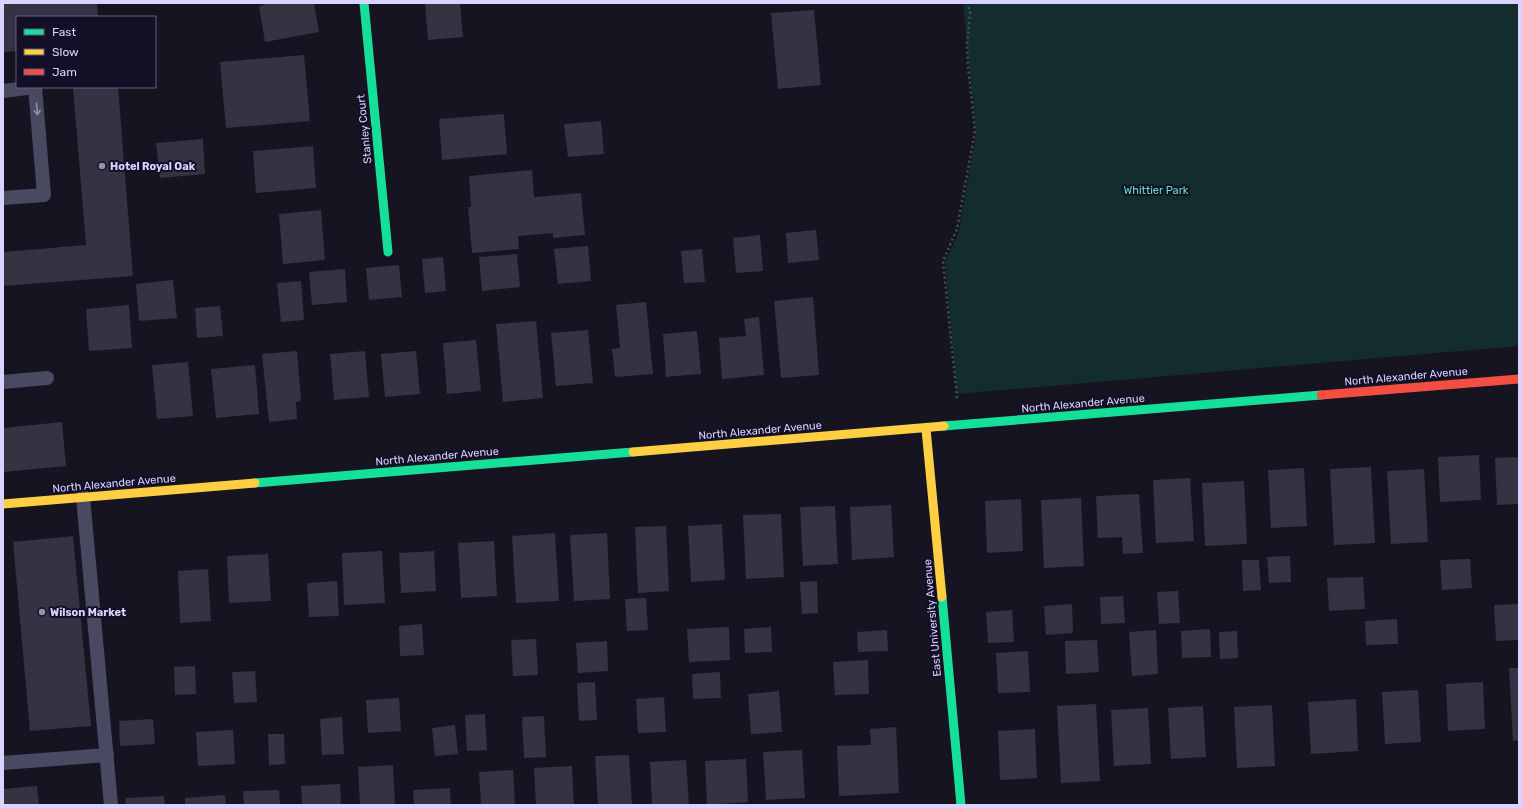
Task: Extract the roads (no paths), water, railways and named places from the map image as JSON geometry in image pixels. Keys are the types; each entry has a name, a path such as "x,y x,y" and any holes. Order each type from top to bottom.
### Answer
{"street":[{"name":"Stanley Court","path":"364,3 388,252"},
{"name":"North Alexander Avenue","path":"3,504 1519,379"},
{"name":"East University Avenue","path":"926,429 961,805"}],"lane":[{"path":"3,91 35,88 44,195 3,198"},
{"path":"3,382 47,378"},
{"path":"83,498 111,805"},
{"path":"3,763 107,754"}],"place":[{"name":"Hotel Royal Oak","path":"102,166"},
{"name":"Wilson Market","path":"42,612"}],"park label":[{"name":"Whittier Park","path":"1156,190"}]}
